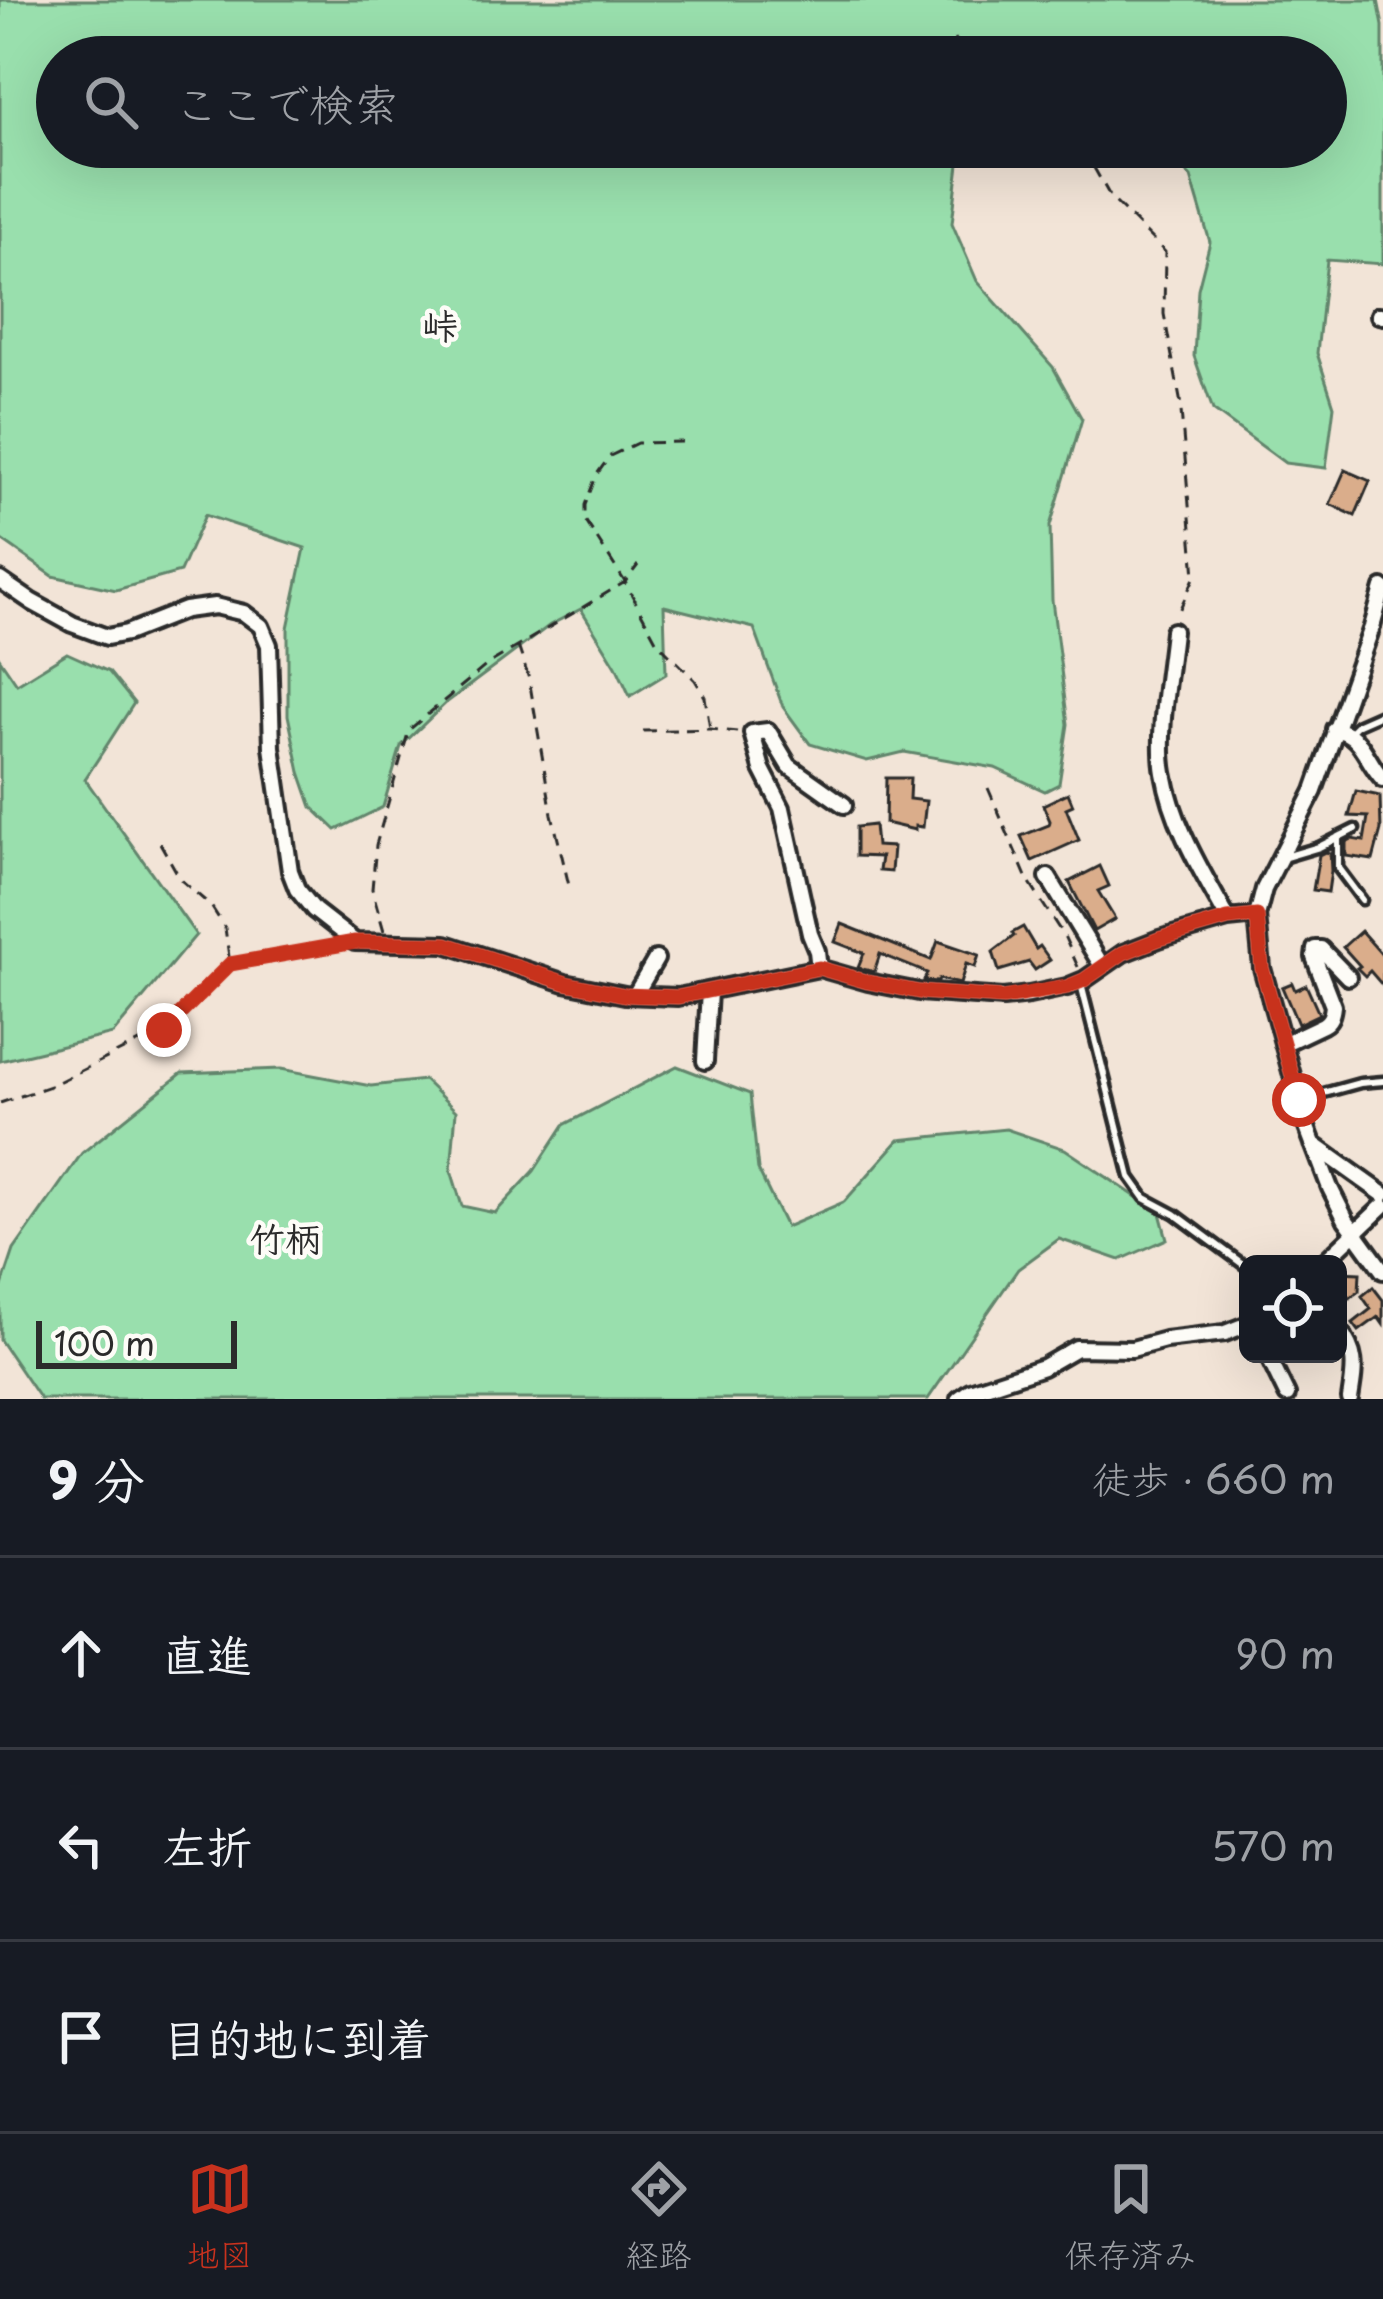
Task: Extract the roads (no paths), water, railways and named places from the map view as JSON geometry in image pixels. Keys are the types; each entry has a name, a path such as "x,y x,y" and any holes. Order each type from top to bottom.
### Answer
{"street":[{"path":"0,580 72,624 107,637 185,610 215,606 244,613 261,626 269,645 272,747 290,872 297,890 314,910 355,942 446,944 598,992 678,997 819,968 919,992 1003,998 1067,987 1123,953 1159,939 1228,919 1257,916"},
{"path":"1383,588 1342,731 1264,889 1257,916 1262,968 1312,1144 1355,1234 1383,1271"},
{"path":"1173,632 1164,773 1175,817 1228,919"},
{"path":"819,968 782,808 762,769 752,734 769,731 790,766 844,805"},
{"path":"1342,731 1382,778"},
{"path":"1048,877 1102,966"},
{"path":"1283,1044 1328,1022 1332,1012 1313,951 1321,949 1348,977"},
{"path":"635,994 656,959"},
{"path":"1027,977 1030,995"},
{"path":"705,1061 709,992"},
{"path":"1312,1144 1383,1193"},
{"path":"1332,1255 1383,1205"},
{"path":"959,1399 1076,1348 1132,1349 1239,1328"},
{"path":"1347,1342 1355,1369 1350,1399"},
{"path":"1272,1363 1287,1394"}],"lane":[{"path":"1342,731 1383,713"},
{"path":"1279,859 1355,829"},
{"path":"1338,837 1338,868 1362,900"},
{"path":"890,972 897,987"},
{"path":"1082,980 1130,1177 1145,1198 1239,1261"},
{"path":"1299,1100 1383,1081"}],"district":[{"name":"峠","path":"440,326"},
{"name":"竹柄","path":"285,1239"}]}
